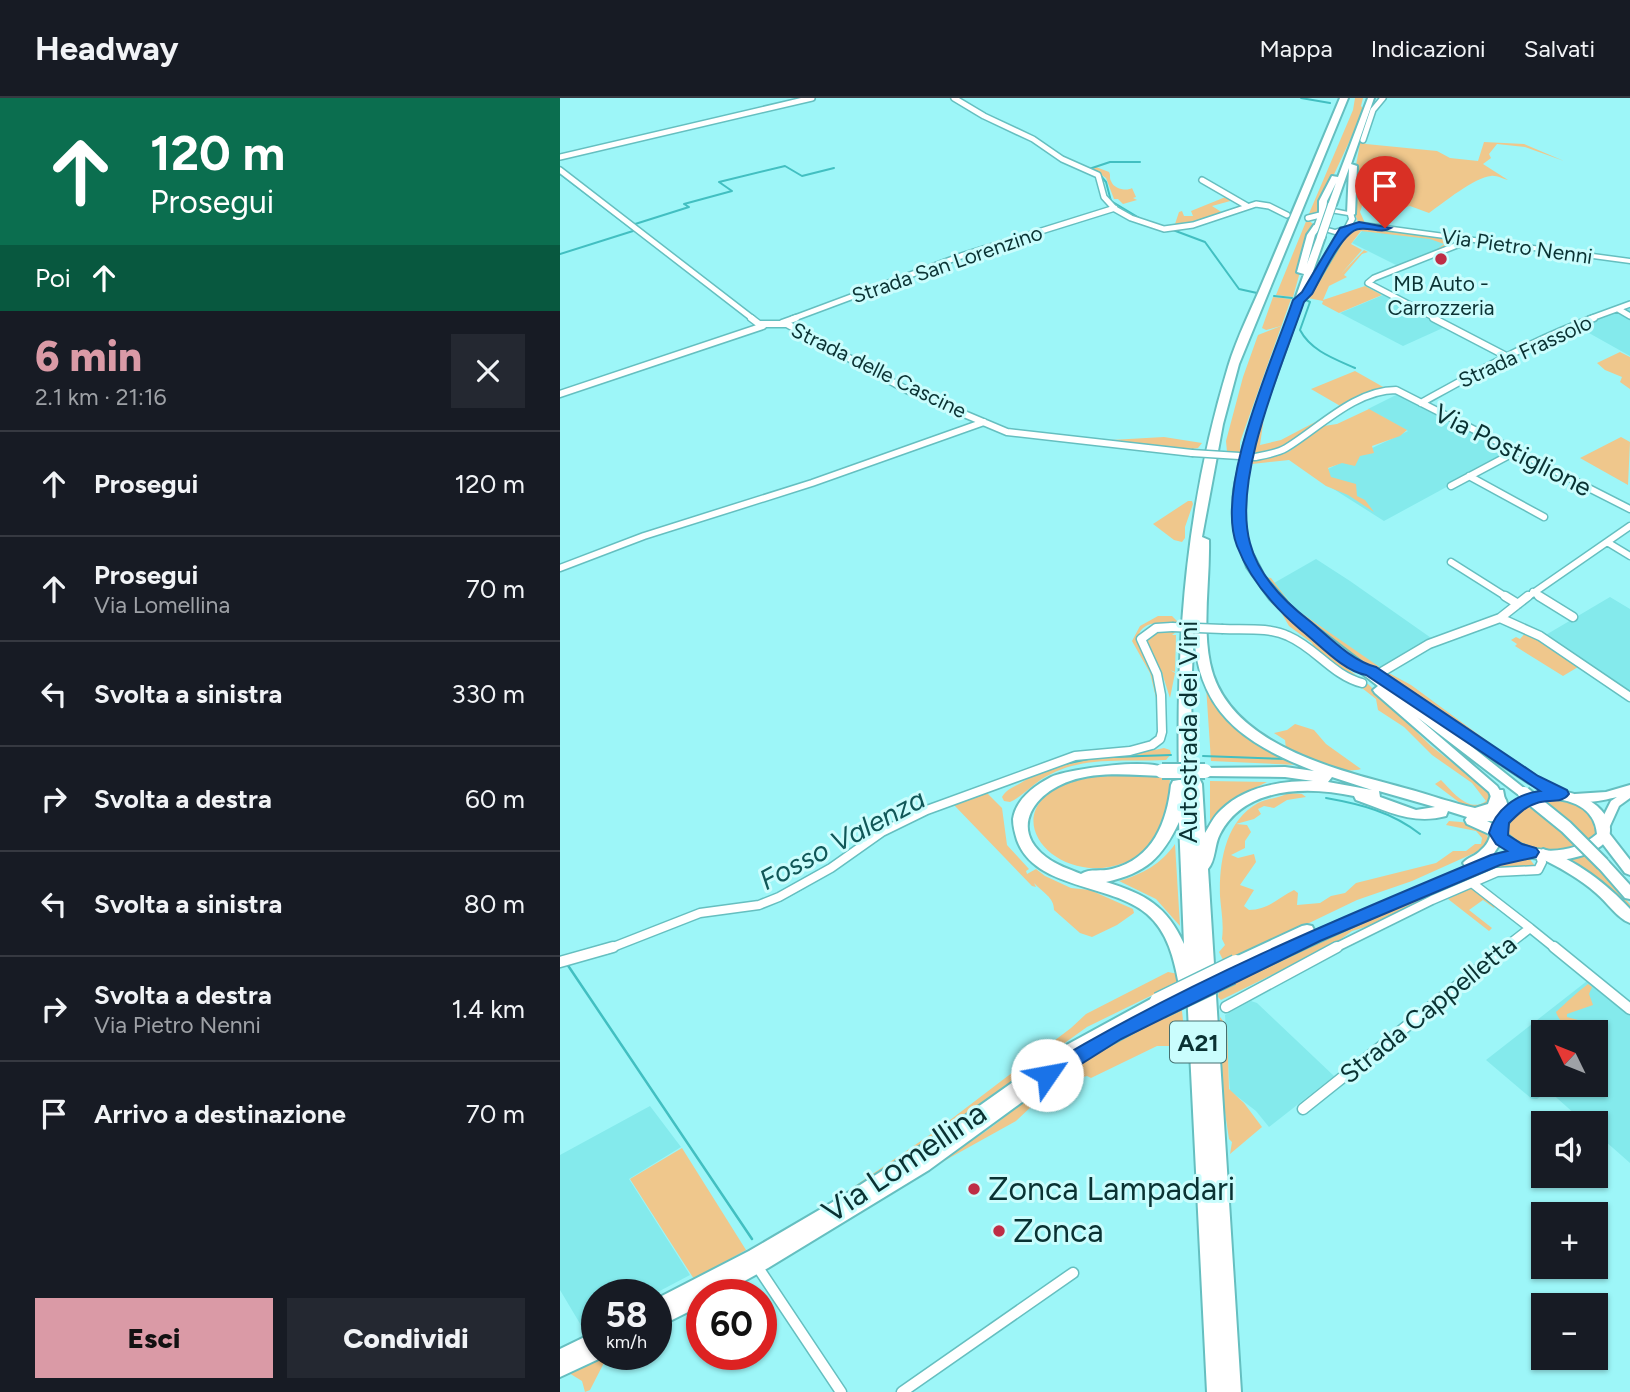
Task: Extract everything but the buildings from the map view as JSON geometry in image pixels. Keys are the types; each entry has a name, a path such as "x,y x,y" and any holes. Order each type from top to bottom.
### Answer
{"highway":[{"name":"Autostrada dei Vini","path":"1217,1392 1187,848 1184,692 1189,598 1198,517 1234,364 1344,98"},
{"name":"Autostrada dei Vini","path":"1231,1392 1203,947 1193,710 1193,672 1203,540 1222,443 1241,370 1350,98"},
{"path":"1203,540 1201,658 1207,679 1220,704 1236,721 1272,746 1368,793"},
{"path":"1061,872 1096,877 1129,870 1148,859 1168,834 1174,820 1178,791 1178,756 1184,692"},
{"path":"1198,1050 1180,950 1162,919 1134,897 1061,872 1034,855 1023,839 1020,823 1029,799 1049,783 1076,774 1120,770 1285,772 1504,817"},
{"path":"1318,777 1368,793 1471,819 1498,834"},
{"path":"1203,947 1206,929 1204,862 1211,835 1222,816 1238,803 1269,789 1351,785 1376,804 1402,812 1423,815 1441,812"},
{"path":"1465,811 1482,813 1490,810 1497,803 1497,794"}],"main road":[{"path":"1371,98 1248,449 1238,502 1240,536 1256,573 1276,599 1363,674 1566,827 1630,894"},
{"path":"1321,214 1324,201 1346,154 1352,152"},
{"path":"1351,216 1350,177 1355,155 1352,152"},
{"path":"1299,300 1296,296 1298,283 1311,235 1317,225"},
{"path":"1299,300 1307,294 1346,229"},
{"path":"1363,674 1371,671 1533,780 1575,798 1594,810 1630,870"},
{"path":"1234,970 1310,929 1472,862 1491,849 1498,834 1504,817 1497,794 1389,701 1363,674"},
{"path":"1575,798 1630,791"},
{"path":"1234,970 1497,859 1537,853 1578,852 1598,844 1615,804 1630,791"},
{"path":"1504,817 1534,797 1561,794"},
{"path":"1498,834 1510,845 1567,865 1595,883 1630,918"},
{"name":"Via Lomellina","path":"758,1262 923,1165 1068,1061 1160,1006 1234,970"},
{"path":"729,1279 758,1262"},
{"path":"672,1301 758,1262"},
{"path":"560,1358 581,1347"},
{"path":"560,1369 581,1358"}],"street":[{"path":"560,157 812,98"},
{"path":"954,98 1037,142 1062,159 1098,175 1103,195 1127,216 1164,229 1193,225 1247,206 1265,204 1287,215"},
{"path":"1363,140 1373,110 1383,98"},
{"name":"Strada delle Cascine","path":"560,170 752,321 765,325 782,323 822,341 907,390 1007,432 1192,453 1255,457 1284,450 1339,411 1386,390 1396,390"},
{"path":"1202,180 1247,206"},
{"name":"Strada San Lorenzino","path":"782,323 961,256 1115,208"},
{"path":"1317,225 1321,214 1334,210 1351,216 1346,229"},
{"name":"Via Pietro Nenni","path":"1351,216 1363,225"},
{"name":"Via Pietro Nenni","path":"1317,225 1329,231 1363,225 1630,261"},
{"path":"1451,247 1452,237"},
{"path":"1470,240 1370,279 1368,283 1506,356"},
{"name":"Strada Frassolo","path":"1421,402 1563,329 1630,304"},
{"path":"1618,309 1630,316"},
{"path":"560,394 765,325"},
{"name":"Via Postiglione","path":"1396,390 1630,509"},
{"path":"560,568 985,422"},
{"path":"1451,486 1515,452"},
{"path":"1469,476 1544,517"},
{"path":"1380,673 1429,644 1500,618 1533,592 1630,526"},
{"path":"1607,542 1630,556"},
{"path":"1451,562 1518,604"},
{"path":"1533,592 1573,617"},
{"path":"1500,618 1540,636 1630,697"},
{"path":"560,962 612,947 700,913 759,905 779,897 831,868 882,832 916,815 1058,761 1075,756 1130,751 1152,745 1160,739 1162,732 1161,695 1157,674 1141,639 1156,628 1223,629 1282,634 1298,641 1353,682 1363,674"},
{"path":"1226,1007 1369,930 1472,883 1500,872 1535,871 1542,865 1537,853"},
{"name":"Strada Cappelletta","path":"1303,1110 1530,928 1472,883"},
{"path":"1530,928 1630,1009"},
{"path":"758,1262 841,1392"},
{"path":"902,1392 1073,1273"}],"shaded area":[{"path":"1355,98 1363,98 1361,106 1364,110 1316,213 1308,216 1353,110"},
{"path":"1361,137 1361,141 1366,144 1437,151 1450,158 1478,161 1484,142 1524,144 1564,161 1525,147 1497,144 1489,154 1491,158 1483,164 1508,180 1495,176 1484,177 1429,213 1410,206 1399,209 1362,191 1364,200 1360,212 1365,223 1358,222 1353,202"},
{"path":"1091,168 1109,172 1110,180 1118,188 1132,188 1136,197 1133,198 1137,200 1123,204 1114,199 1106,178"},
{"path":"1228,196 1234,200 1212,206 1223,213 1188,225 1175,224 1179,212 1182,211 1184,216 1193,216 1191,211"},
{"path":"1307,219 1313,224 1293,297 1276,295"},
{"path":"1367,227 1440,237 1448,240 1449,245 1435,251 1444,244 1430,239 1361,231 1351,244 1362,250 1341,274 1364,250 1368,252 1362,254 1344,275 1347,277 1329,286 1323,300 1365,286 1382,295 1339,313 1322,304 1323,301 1308,298 1345,236 1352,229"},
{"path":"1362,231 1449,241 1449,245 1398,266 1352,243"},
{"path":"1383,295 1445,327 1403,346 1340,313"},
{"path":"1273,297 1291,299 1240,442 1240,453 1227,452 1226,441 1243,377 1258,335 1281,326 1266,330 1262,328"},
{"path":"1630,305 1630,356 1580,328"},
{"path":"1620,352 1630,357 1630,389 1620,382 1622,377 1605,370 1597,363"},
{"path":"1355,371 1385,388 1342,407 1311,389"},
{"path":"1400,393 1509,453 1384,521 1313,476 1408,431 1368,409"},
{"path":"1345,409 1324,426 1337,424 1369,409 1407,430 1400,436 1372,446 1374,453 1360,456 1355,466 1342,463 1328,468 1331,477 1356,484 1357,496 1365,500 1374,512 1348,495 1326,486 1289,460 1252,464 1249,461 1290,451"},
{"path":"1265,410 1260,445 1281,440 1319,420 1307,433 1279,449 1251,454"},
{"path":"1050,436 1111,440 1164,437 1202,443 1198,448 1192,449"},
{"path":"1621,437 1630,442 1628,485 1580,458"},
{"path":"1188,501 1193,504 1182,542 1174,540 1153,524"},
{"path":"1316,559 1434,640 1383,670 1298,611 1274,583"},
{"path":"1265,577 1271,578 1294,608 1381,668 1369,666 1296,612"},
{"path":"1610,597 1630,609 1630,695 1544,636"},
{"path":"1271,603 1278,606 1318,645 1362,680 1343,672 1315,650 1312,643 1289,626 1281,612"},
{"path":"1158,616 1172,616 1178,622 1151,624 1139,633 1141,647 1156,678 1160,702 1157,702 1150,673 1132,641 1140,626"},
{"path":"1157,630 1176,632 1172,635 1176,635 1175,672 1170,670 1175,673 1170,698 1162,673 1147,647 1146,638"},
{"path":"1527,631 1578,667 1563,676 1515,646 1517,644 1511,640 1516,637 1520,639"},
{"path":"1387,672 1411,685 1520,765 1400,687 1384,675"},
{"path":"1363,684 1368,684 1431,746 1484,787 1491,795 1489,805 1483,809 1464,806 1435,784 1441,780 1461,800 1473,805 1486,801 1472,783 1432,755 1404,727 1378,710 1376,699 1362,688"},
{"path":"1206,686 1245,735 1298,765 1211,761"},
{"path":"1295,724 1314,730 1326,744 1361,769 1342,770 1286,749 1285,740 1274,733 1287,730"},
{"path":"1164,748 1170,750 1171,754 1166,760 1078,764 1045,777 1010,802 1004,801 1002,797 1012,788 1055,766 1090,758"},
{"path":"1170,777 1169,809 1162,830 1146,850 1132,860 1097,868 1073,865 1053,855 1040,841 1034,824 1037,807 1052,792 1090,778"},
{"path":"1210,781 1267,782 1235,798 1210,823"},
{"path":"987,793 1002,808 1007,845 1029,869 1027,874 1036,869 1071,888 1090,890 1133,909 1134,913 1092,937 1080,933 1054,910 1047,895 1034,883 1036,887 1032,886 954,805"},
{"path":"1288,793 1306,797 1287,800 1274,808 1264,806 1258,809 1261,814 1254,819 1236,824 1247,825 1251,832 1245,841 1245,848 1231,855 1238,858 1254,854 1256,862 1240,885 1254,890 1244,906 1249,910 1267,906 1294,890 1298,893 1297,905 1320,903 1331,896 1345,893 1356,883 1436,863 1453,851 1466,851 1475,844 1481,844 1482,838 1476,831 1446,825 1449,821 1478,827 1489,840 1487,846 1481,850 1412,881 1357,900 1253,950 1223,960 1219,952 1225,945 1222,939 1220,883 1226,844 1231,832 1238,820 1247,811 1258,803"},
{"path":"1552,797 1586,807 1600,828 1595,841 1550,850 1529,847 1508,837 1506,827 1520,811"},
{"path":"1175,844 1180,926 1156,899 1119,881 1151,867"},
{"path":"1584,854 1630,904 1630,913 1559,859"},
{"path":"1521,857 1529,858 1535,866 1531,869 1498,869 1459,882 1372,925 1352,931 1334,944 1221,1000 1218,997 1219,990 1281,957 1498,863"},
{"path":"1474,886 1497,904 1494,908 1483,900 1469,910 1492,928 1489,931 1448,899"},
{"path":"1168,972 1178,974 1179,982 1087,1027 893,1166 844,1196 937,1130 1086,1014"},
{"path":"1587,981 1630,1013 1630,1163 1608,1144 1608,1111 1572,1111 1556,1097 1608,1097 1608,1020 1537,1020"},
{"path":"1588,984 1592,987 1589,994 1593,1005 1567,1014 1567,1017 1578,1020 1561,1020 1556,1012"},
{"path":"1251,1001 1257,1003 1334,1076 1269,1127 1256,1111 1230,1091 1225,1015"},
{"path":"1181,1006 1183,1029 1176,1050 1171,1046 1157,1046 1091,1078 1087,1076 1067,1082 1071,1068 1118,1037"},
{"path":"1220,1017 1227,1026 1229,1089 1244,1103 1262,1127 1230,1154 1232,1142 1229,1139 1220,1079"},
{"path":"1531,1025 1531,1097 1540,1097 1532,1099 1486,1060"},
{"path":"1054,1082 1057,1087 1050,1096 1034,1104 1016,1121 935,1166 993,1126 1037,1089"},
{"path":"650,1106 681,1147 629,1179 690,1275 672,1284 672,1279 581,1279 581,1325 560,1290 560,1155"},
{"path":"682,1148 746,1250 694,1279 630,1179"},
{"path":"581,1367 581,1370 600,1370 590,1390 585,1392 582,1381 569,1373"}],"waterway":[{"path":"1301,98 1330,103"},
{"path":"1089,169 1110,162 1140,162"},
{"path":"632,225 689,207 684,204 732,191 719,182 785,166 802,176 834,168"},
{"path":"560,174 632,229"},
{"path":"1100,175 1106,182 1111,201 1141,219"},
{"path":"1173,230 1205,242 1239,289 1257,293"},
{"path":"560,254 633,231"},
{"path":"1274,296 1292,298"},
{"path":"1306,300 1310,302 1300,330 1310,344 1324,354 1355,368"},
{"name":"Fosso Valenza","path":"1113,757 1171,755"},
{"name":"Fosso Valenza","path":"1203,756 1287,759"},
{"name":"Fosso Valenza","path":"1065,764 1093,758"},
{"name":"Fosso Valenza","path":"976,796 1053,768"},
{"path":"1326,798 1375,810 1420,834"},
{"name":"Fosso Valenza","path":"785,898 805,887"},
{"path":"567,964 752,1239"}],"place":[{"name":"MB Auto - Carrozzeria","path":"1441,259"},
{"name":"Zonca Lampadari","path":"974,1189"},
{"name":"Zonca","path":"999,1231"}],"route":[{"path":"1047,1075 1115,1034 1313,936 1497,859 1530,852 1516,848 1502,839 1498,833 1501,820 1513,808 1534,797 1561,794 1533,780 1371,671 1362,669 1323,639 1291,613 1266,587 1256,573 1240,536 1238,502 1248,449 1256,418 1299,300 1307,294 1344,230 1359,225 1385,228"}]}
